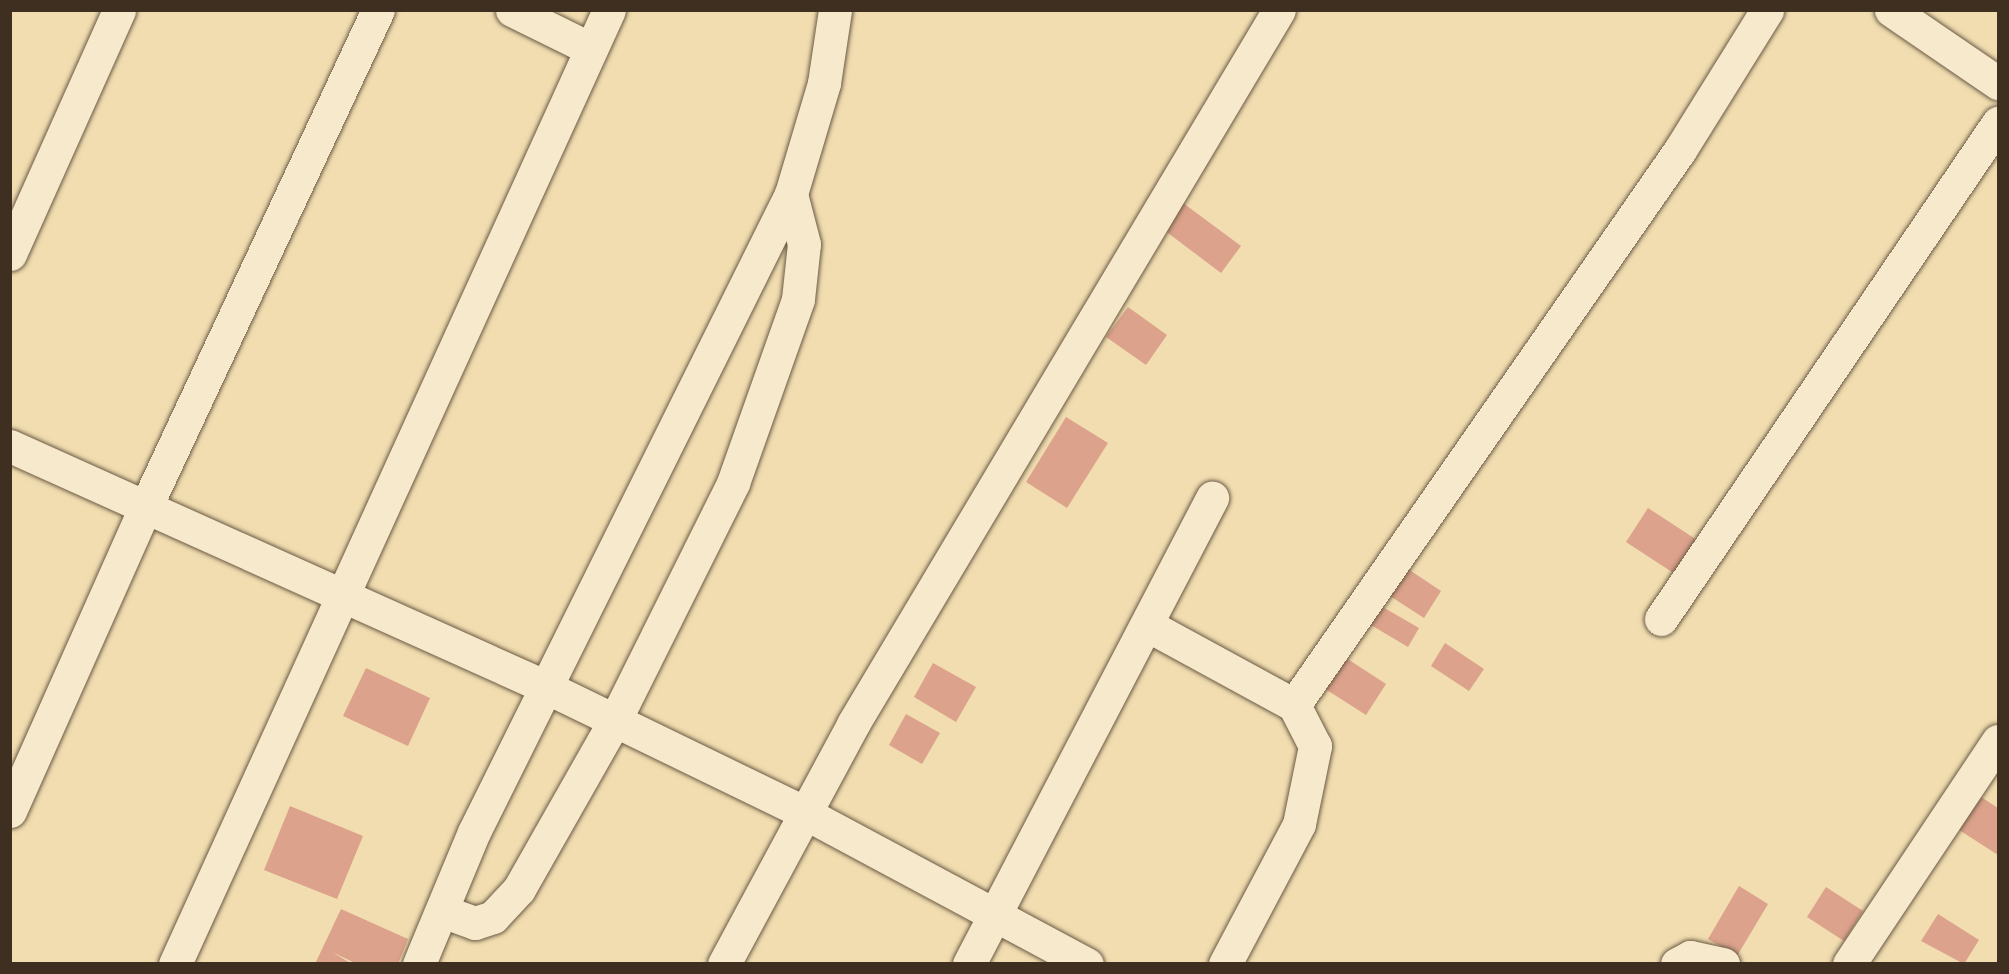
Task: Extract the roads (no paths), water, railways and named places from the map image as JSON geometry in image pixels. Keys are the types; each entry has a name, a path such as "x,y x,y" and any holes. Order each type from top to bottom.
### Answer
{"street":[{"path":"10,254 119,10"},
{"path":"10,811 147,504 378,10"},
{"path":"512,10 591,49"},
{"path":"175,963 609,10"},
{"path":"419,963 546,687 791,194 824,83 836,10"},
{"path":"724,963 803,812 1279,10"},
{"path":"1294,705 1680,150 1767,10"},
{"path":"1891,10 1998,83"},
{"path":"1661,619 1998,123"},
{"path":"441,911 475,923 493,917 519,889 615,720 733,483 798,299 804,244 791,194"},
{"path":"10,446 147,504 615,720 803,812 1087,963"},
{"path":"969,963 1212,498"},
{"path":"1147,625 1294,705 1316,746 1299,824 1225,963"},
{"path":"1849,963 1998,741"},
{"path":"1677,963 1690,957 1723,963"}]}
